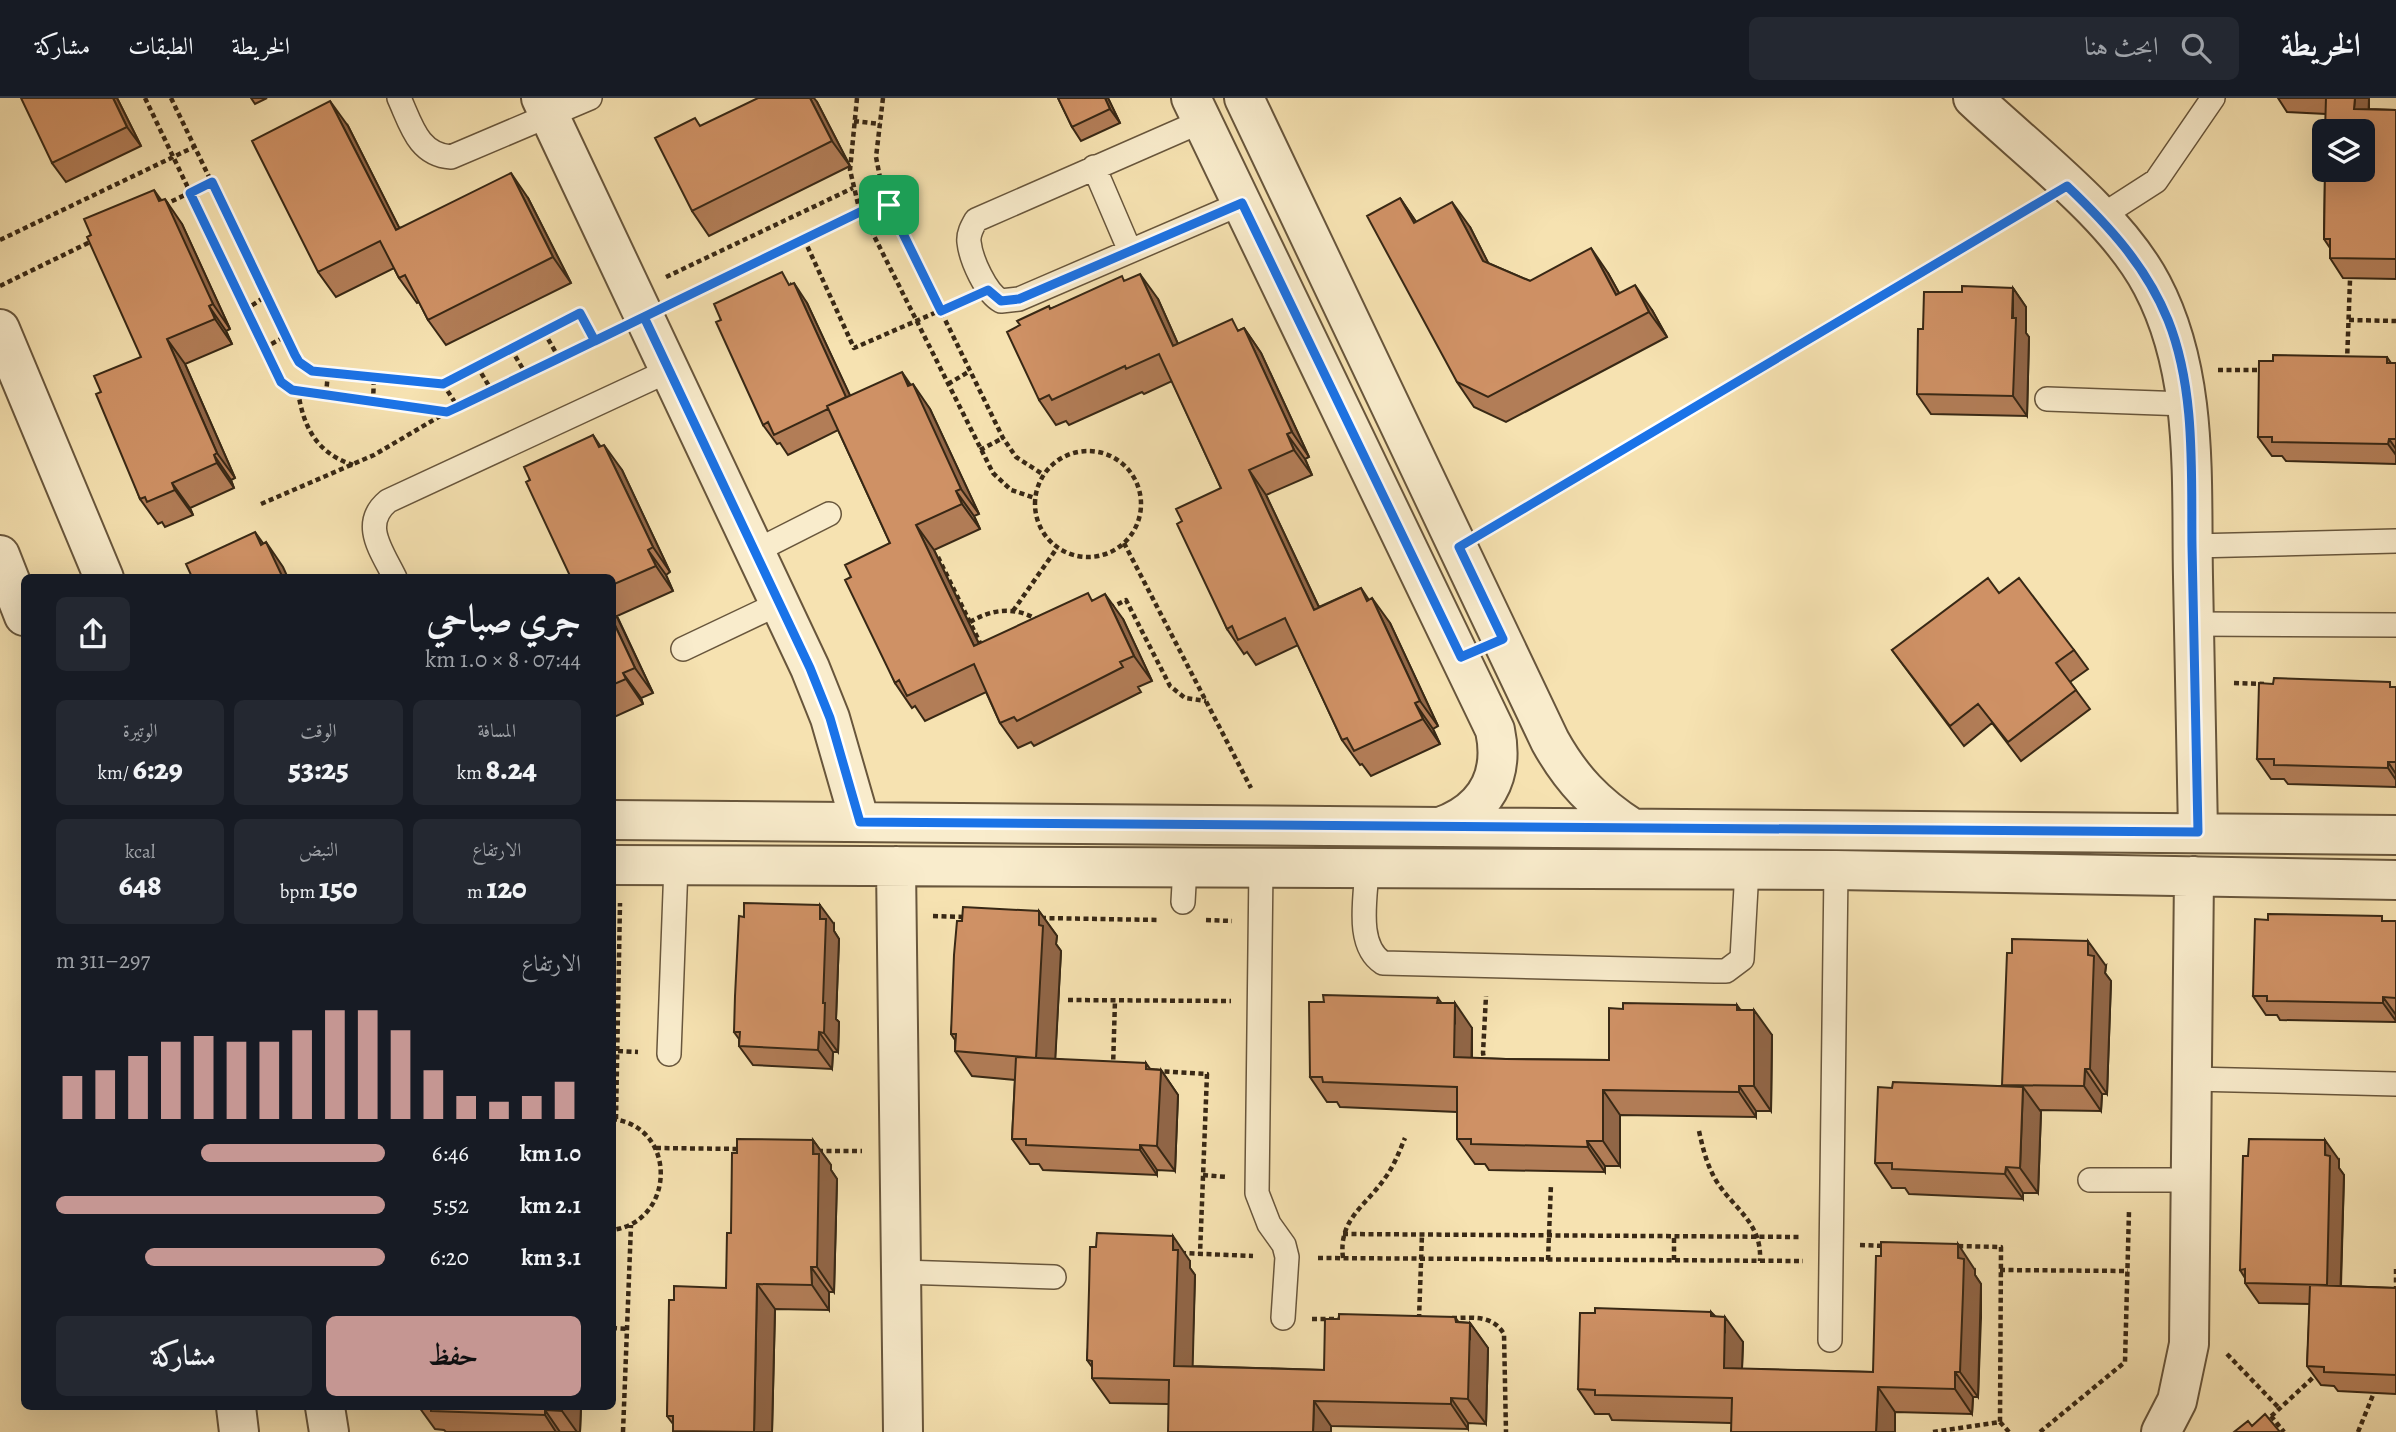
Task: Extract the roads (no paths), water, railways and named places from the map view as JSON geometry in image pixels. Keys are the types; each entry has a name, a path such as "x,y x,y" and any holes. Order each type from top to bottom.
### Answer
{"street":[{"path":"1244,98 1562,762 1593,799 1632,828"},
{"path":"1973,98 2100,217 2128,249 2151,284 2169,322 2184,387 2191,451 2198,832"},
{"path":"545,107 780,603 830,718 860,822"},
{"path":"1196,109 1495,730 1499,762 1495,777 1480,802 1458,821 1440,827"},
{"path":"0,330 102,574"},
{"path":"0,555 21,608"},
{"path":"1461,657 1503,639"},
{"path":"616,820 2396,835"},
{"path":"617,865 896,866 1183,902 1261,867 1836,870 2396,880"},
{"path":"896,866 903,1432"},
{"path":"2161,1432 2177,1401 2185,1373 2190,1315 2194,876"},
{"path":"236,1410 239,1432"},
{"path":"325,1410 328,1432"}],"lane":[{"path":"399,98 422,145 440,156 462,154 545,107 590,98"},
{"path":"2100,217 2156,181 2213,98"},
{"path":"1196,109 1094,167 976,220 970,231 969,242 988,290 1001,301 1011,302 1242,203"},
{"path":"1094,167 1130,251"},
{"path":"392,574 373,528 374,516 388,501 670,370"},
{"path":"2047,399 2184,387"},
{"path":"756,551 829,514"},
{"path":"2192,545 2396,541"},
{"path":"683,649 780,603"},
{"path":"2194,624 2396,625"},
{"path":"668,1054 676,865"},
{"path":"1261,867 1257,1193 1269,1224 1284,1245 1287,1257 1283,1318"},
{"path":"1367,868 1366,937 1373,956 1383,963 1726,971 1742,959 1745,949 1747,869"},
{"path":"1830,1340 1836,870"},
{"path":"2192,1079 2396,1084"},
{"path":"2090,1180 2192,1180"},
{"path":"901,1272 1054,1277"}]}
